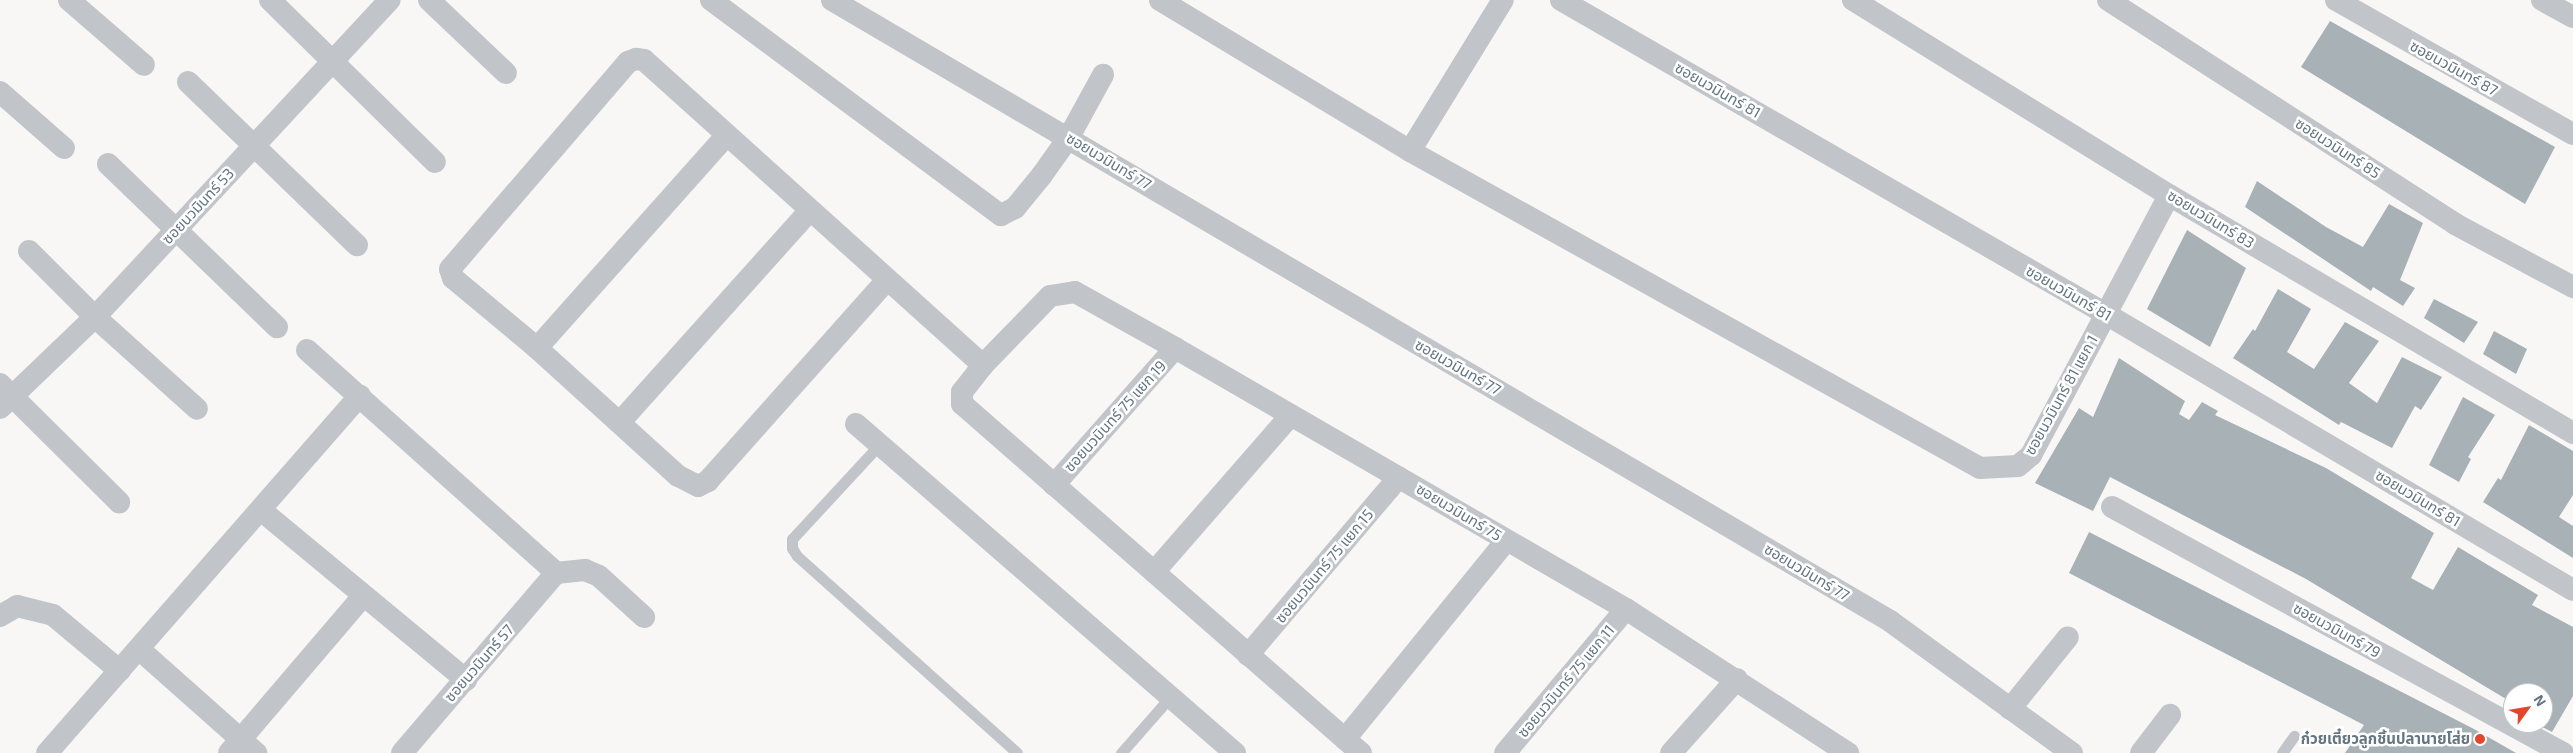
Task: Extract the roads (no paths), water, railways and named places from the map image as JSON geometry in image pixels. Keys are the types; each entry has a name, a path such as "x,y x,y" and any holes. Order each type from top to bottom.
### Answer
{"street":[{"path":"69,0 144,65"},
{"path":"270,0 331,63 435,162"},
{"name":"ซอยนวมินทร์ 53","path":"4,396 95,317 390,0"},
{"path":"430,0 506,73"},
{"path":"711,0 1001,215 1015,208 1025,198 1069,137 1103,75"},
{"name":"ซอยนวมินทร์ 77","path":"832,0 1069,137 1890,621 2072,753"},
{"path":"1160,0 1410,151 1503,0"},
{"name":"ซอยนวมินทร์ 81","path":"1561,0 2106,314 2573,590"},
{"name":"ซอยนวมินทร์ 83","path":"1853,0 2170,195 2573,433"},
{"name":"ซอยนวมินทร์ 85","path":"2108,0 2455,224 2573,287"},
{"name":"ซอยนวมินทร์ 87","path":"2336,0 2573,134"},
{"path":"2542,0 2573,17"},
{"path":"886,281 708,482 698,486 688,484 536,348 454,278 450,269 628,62 644,60 886,281 983,365 962,392 962,404 1353,746 1506,540"},
{"path":"188,82 358,245"},
{"path":"0,92 64,148"},
{"path":"536,348 726,136"},
{"name":"ซอยนวมินทร์ 81 แยก 1","path":"1410,151 1980,468 2018,466 2031,455 2170,195"},
{"path":"108,164 277,327"},
{"path":"620,422 809,211"},
{"path":"29,251 95,317 197,409"},
{"name":"ซอยนวมินทร์ 75","path":"983,365 1050,296 1060,292 1075,292 1400,477 1626,609 1737,679 1843,752"},
{"name":"ซอยนวมินทร์ 75 แยก 19","path":"1054,485 1175,348"},
{"path":"307,350 556,573 584,570 599,576 644,617"},
{"path":"4,396 119,502"},
{"path":"47,753 262,511 360,396"},
{"path":"1154,572 1291,415"},
{"path":"856,424 1235,753"},
{"name":"ซอยนวมินทร์ 75 แยก 15","path":"1248,655 1400,477"},
{"name":"ซอยนวมินทร์ 79","path":"2112,507 2563,753"},
{"path":"262,511 466,680"},
{"name":"ซอยนวมินทร์ 57","path":"402,753 556,573"},
{"path":"139,649 242,749 364,596"},
{"path":"0,616 18,606 53,615 120,671"},
{"name":"ซอยนวมินทร์ 75 แยก 11","path":"1505,753 1626,609"},
{"path":"2010,709 2068,637"},
{"path":"1671,753 1737,679"},
{"path":"2140,753 2170,715"}],"lane":[{"path":"879,445 792,540 792,548 797,556 1017,753"},
{"path":"1121,753 1170,697"},
{"path":"2282,753 2294,736"}],"place":[{"name":"ก๋วยเตี๋ยวลูกชิ้นปลานายโส่ย","path":"2480,739"}]}
